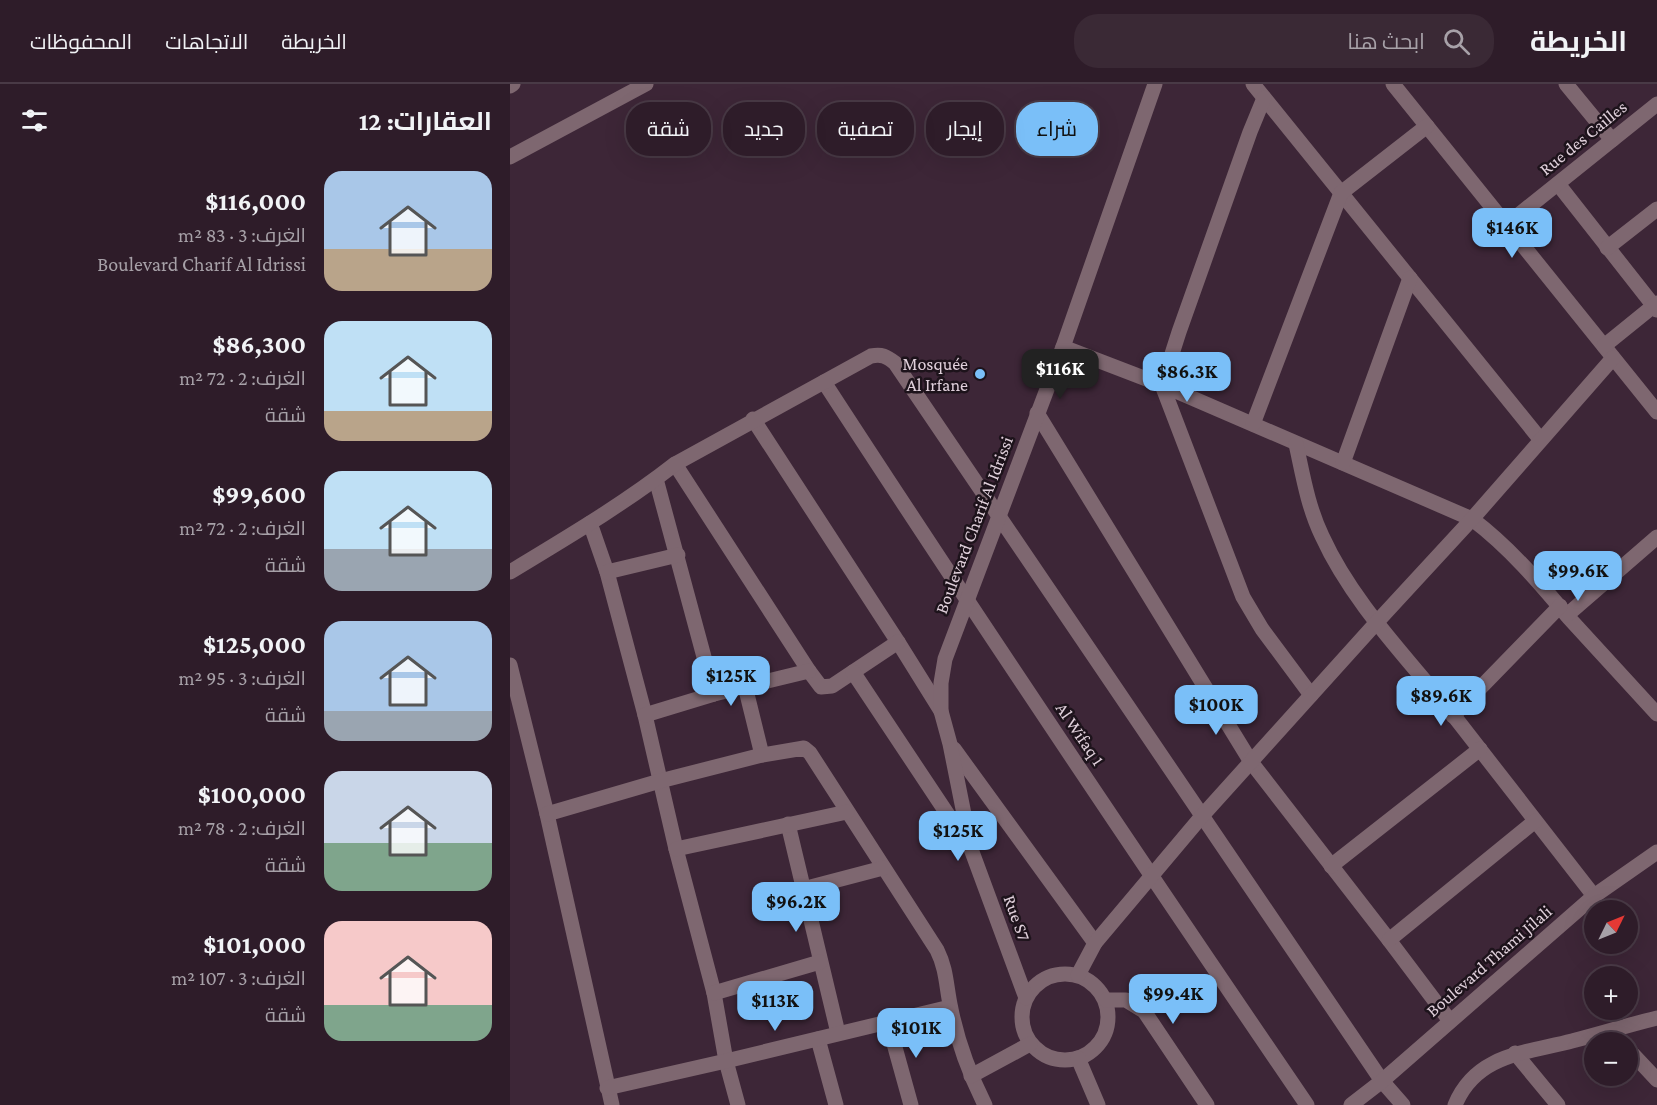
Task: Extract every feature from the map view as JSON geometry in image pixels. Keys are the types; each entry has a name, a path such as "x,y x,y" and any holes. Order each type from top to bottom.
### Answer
{"street":[{"path":"510,158 646,84"},
{"name":"Boulevard Charif Al Idrissi","path":"941,711 941,683 945,659 1063,347 1155,84"},
{"path":"1253,84 1540,439"},
{"path":"1393,84 1657,412"},
{"path":"1566,84 1612,140"},
{"path":"1264,98 1246,143 1162,385 1243,597 1262,629 1311,695"},
{"name":"Rue des Cailles","path":"1506,225 1657,104"},
{"path":"1253,424 1341,193 1426,126"},
{"path":"1078,975 1095,943 1202,816 1472,519 1540,439 1609,352 1656,306 1607,248 1558,184"},
{"path":"1607,248 1657,209"},
{"path":"1343,463 1410,278"},
{"path":"1063,347 1162,385 1472,519 1523,564 1657,714"},
{"path":"510,572 590,523 675,464 753,419 871,356 880,354 885,356 895,363 1382,1081 1403,1105"},
{"name":"Al Wifaq 1","path":"825,382 966,601 1307,1105"},
{"path":"1037,413 1251,762 1450,1021"},
{"path":"753,419 941,711"},
{"path":"1296,444 1307,497 1322,536 1349,585 1594,896"},
{"path":"675,464 808,671 821,687 831,686 898,642"},
{"path":"656,478 714,694"},
{"path":"590,523 607,572 645,715 676,849 714,993 726,1061 738,1105"},
{"path":"1453,716 1564,610 1657,537"},
{"path":"607,572 678,555"},
{"path":"510,665 547,814 612,1105"},
{"path":"645,715 714,694 808,671"},
{"path":"853,672 971,849"},
{"path":"745,686 762,755"},
{"name":"Rue S7","path":"941,711 971,849 1026,998"},
{"path":"950,744 1095,943"},
{"path":"547,814 660,781 762,755 804,748 810,753 944,963 950,1007 961,1052 985,1105"},
{"path":"1331,866 1480,749"},
{"path":"676,849 847,812"},
{"path":"1389,940 1535,820"},
{"path":"788,824 837,1033"},
{"name":"Boulevard Thami Jilali","path":"1351,1105 1382,1081 1594,896 1657,852"},
{"path":"803,889 883,868"},
{"path":"714,993 820,962"},
{"path":"1053,975 1078,975 1099,989 1106,1000 1107,1028 1101,1042 1091,1052 1078,1058 1064,1060 1050,1057 1030,1044 1023,1026 1022,1012 1026,998 1042,980 1053,975"},
{"path":"1106,1000 1126,1000 1144,1011 1208,1105"},
{"path":"607,1088 950,1007"},
{"path":"1455,1105 1464,1088 1475,1076 1500,1059 1515,1053 1657,1018"},
{"path":"888,1022 911,1105"},
{"path":"819,1039 836,1105"},
{"path":"971,1076 1030,1044"},
{"path":"1515,1053 1558,1105"},
{"path":"1078,1058 1098,1105"},
{"path":"1638,1059 1657,1080"}],"place":[{"name":"Mosquée Al Irfane","path":"980,374"}]}
